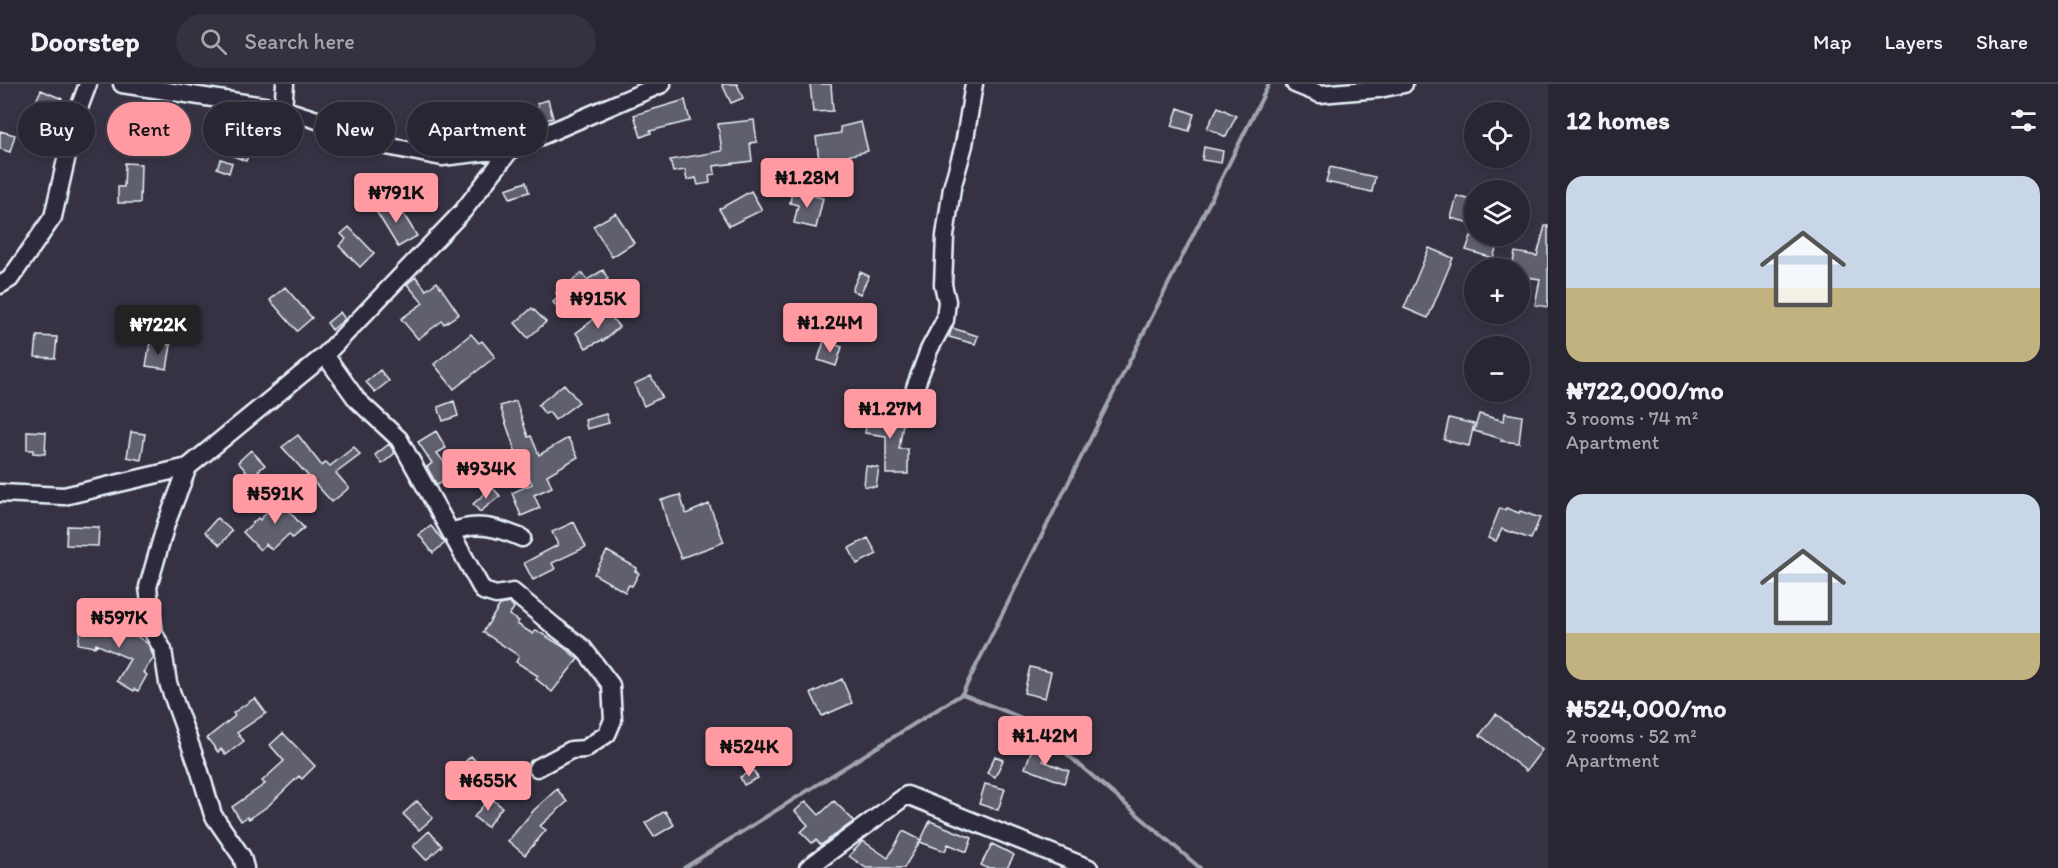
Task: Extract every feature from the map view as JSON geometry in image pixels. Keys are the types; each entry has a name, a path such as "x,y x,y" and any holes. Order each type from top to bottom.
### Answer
{"street":[{"path":"0,285 10,279 53,217 76,116 88,84"},
{"path":"122,84 238,102"},
{"path":"284,102 285,84"},
{"path":"547,134 662,84"},
{"path":"915,414 915,388 929,350 945,320 947,301 943,285 945,236 952,188 964,145 974,84"},
{"path":"1295,84 1320,94 1379,89 1404,84"},
{"path":"303,115 351,131 382,145 407,150"},
{"path":"0,493 64,496 188,467 325,355 463,211 506,156"},
{"path":"325,355 357,400 399,439 483,591 496,595 513,592 583,648 611,685 613,720 607,734 585,749 572,750 537,768"},
{"path":"188,467 166,524 148,587 154,634 163,650 168,683 213,814 242,857 245,868"},
{"path":"452,532 476,525 501,530 522,538"},
{"path":"808,868 907,795 1089,868"}],"building":[{"path":"722,84 737,84 743,98 731,103"},
{"path":"810,84 831,84 833,111 813,112"},
{"path":"41,90 62,99 61,102 35,102"},
{"path":"548,100 553,118 547,120 547,102 541,102"},
{"path":"685,100 690,121 650,131 651,133 641,137 634,115"},
{"path":"1218,107 1236,116 1226,137 1207,128"},
{"path":"1178,108 1194,114 1189,131 1172,126"},
{"path":"754,120 757,142 750,143 752,161 714,166 715,174 709,175 710,183 698,185 696,178 687,180 685,170 673,172 670,160 722,151 718,124"},
{"path":"861,122 868,151 819,160 816,137 841,133 840,127"},
{"path":"0,131 15,135 10,152 0,149"},
{"path":"1204,147 1223,151 1221,163 1202,160"},
{"path":"233,156 248,156 246,161"},
{"path":"221,159 232,163 229,173 217,168"},
{"path":"125,163 141,164 140,203 118,203 118,187 124,187"},
{"path":"1330,167 1375,177 1372,192 1326,182"},
{"path":"526,182 529,192 510,198 506,189"},
{"path":"751,191 762,210 729,226 719,209"},
{"path":"792,191 823,198 816,228 794,223 798,205 790,203"},
{"path":"1457,196 1464,198 1464,221 1451,218"},
{"path":"395,200 417,236 398,247 376,211"},
{"path":"616,213 634,243 612,257 593,226"},
{"path":"1545,226 1548,226 1548,307 1535,305 1540,279 1530,278 1530,258 1514,258 1515,252 1537,256"},
{"path":"349,227 374,253 360,267 339,246 346,239 341,234"},
{"path":"1467,246 1497,246 1493,258 1466,250"},
{"path":"1429,248 1453,258 1428,318 1404,308"},
{"path":"603,270 608,279 598,285 601,290 592,296 589,290 559,310 553,302 559,297 556,293 582,273 587,280"},
{"path":"860,272 869,276 860,294 852,290"},
{"path":"416,277 426,290 437,282 459,314 444,324 442,321 418,339 401,319 423,303 407,284"},
{"path":"285,287 312,318 297,331 270,300"},
{"path":"532,308 546,322 528,338 515,323"},
{"path":"606,310 619,327 603,341 586,348 576,333"},
{"path":"340,312 345,319 332,330 327,323"},
{"path":"952,328 978,336 975,344 949,337"},
{"path":"471,334 479,343 482,341 495,357 454,389 434,364"},
{"path":"37,336 57,337 55,358 35,357"},
{"path":"824,341 842,347 836,366 818,360"},
{"path":"150,342 171,345 167,369 146,366"},
{"path":"380,370 389,381 375,392 366,382"},
{"path":"651,376 662,397 644,406 634,384"},
{"path":"564,384 579,402 555,420 549,412 545,414 538,405"},
{"path":"454,401 458,416 443,421 438,407"},
{"path":"516,401 528,437 531,436 539,455 568,438 578,457 547,475 552,487 534,495 540,508 521,516 512,493 532,484 523,464 520,465 500,406"},
{"path":"868,411 904,417 899,449 908,449 908,474 886,474 886,436 865,433"},
{"path":"1505,413 1522,416 1519,443 1501,441 1502,439 1474,431 1479,414 1504,421"},
{"path":"606,414 609,423 587,429 585,420"},
{"path":"1449,418 1474,424 1469,446 1444,440"},
{"path":"27,431 46,432 45,454 27,450"},
{"path":"436,431 446,448 437,453 453,474 437,485 427,467 432,463 418,442"},
{"path":"131,432 145,434 141,460 127,457"},
{"path":"298,435 322,466 326,462 330,466 354,447 360,455 336,473 349,488 332,502 282,447"},
{"path":"389,444 395,453 382,464 375,455"},
{"path":"251,450 265,465 251,477 238,462"},
{"path":"866,466 879,468 876,487 864,486"},
{"path":"492,487 500,496 480,512 473,504"},
{"path":"284,492 297,503 289,511 304,528 292,538 289,534 272,550 266,544 260,550 243,532 258,518 260,520"},
{"path":"680,495 686,514 709,504 724,542 681,558 669,529 661,500"},
{"path":"1500,508 1519,513 1520,511 1540,518 1531,539 1502,529 1496,541 1488,538"},
{"path":"217,518 232,531 220,545 205,532"},
{"path":"574,522 586,547 552,563 555,569 533,580 524,563 558,545 552,532"},
{"path":"67,526 99,527 98,546 66,545"},
{"path":"431,526 445,543 433,553 419,535"},
{"path":"868,538 877,554 857,564 849,548"},
{"path":"607,551 637,568 635,571 639,573 632,586 629,585 625,592 594,574"},
{"path":"510,603 514,608 509,615 519,621 517,624 533,634 536,630 578,659 552,692 536,679 538,676 516,662 519,656 483,632 500,605"},
{"path":"82,618 105,622 135,635 148,644 154,658 143,672 147,675 138,691 117,681 130,659 96,644 95,647 78,644"},
{"path":"1030,667 1051,672 1045,698 1024,693"},
{"path":"842,679 852,703 822,716 811,693"},
{"path":"255,698 266,713 237,733 244,741 226,755 221,749 218,752 207,738 235,716 233,713"},
{"path":"1496,714 1542,750 1526,771 1480,735"},
{"path":"283,733 315,766 302,779 299,776 268,806 249,819 247,817 241,821 232,807 265,784 262,781 284,761 270,745"},
{"path":"1032,749 1046,754 1043,761 1069,771 1064,783 1025,768"},
{"path":"471,756 482,768 466,783 455,772"},
{"path":"995,756 1003,760 995,777 987,773"},
{"path":"753,770 758,778 744,785 740,777"},
{"path":"985,784 1005,789 998,810 979,804"},
{"path":"557,789 567,802 540,826 546,830 525,855 508,841 534,810"},
{"path":"490,797 502,807 487,827 474,817"},
{"path":"417,801 433,818 419,830 403,814"},
{"path":"806,801 819,815 834,801 854,821 821,845 816,840 812,843 801,832 808,825 795,811"},
{"path":"665,811 674,825 654,837 645,823"},
{"path":"930,821 972,838 967,852 948,844 945,851 920,842"},
{"path":"429,831 442,846 426,860 413,846"},
{"path":"903,831 921,840 904,868 866,868 849,856 863,841 888,858"},
{"path":"992,844 1014,855 1007,868 987,868 981,865"}],"waterway":[{"path":"684,868 962,694 1269,84"},
{"path":"962,694 1027,720 1200,868"}]}
